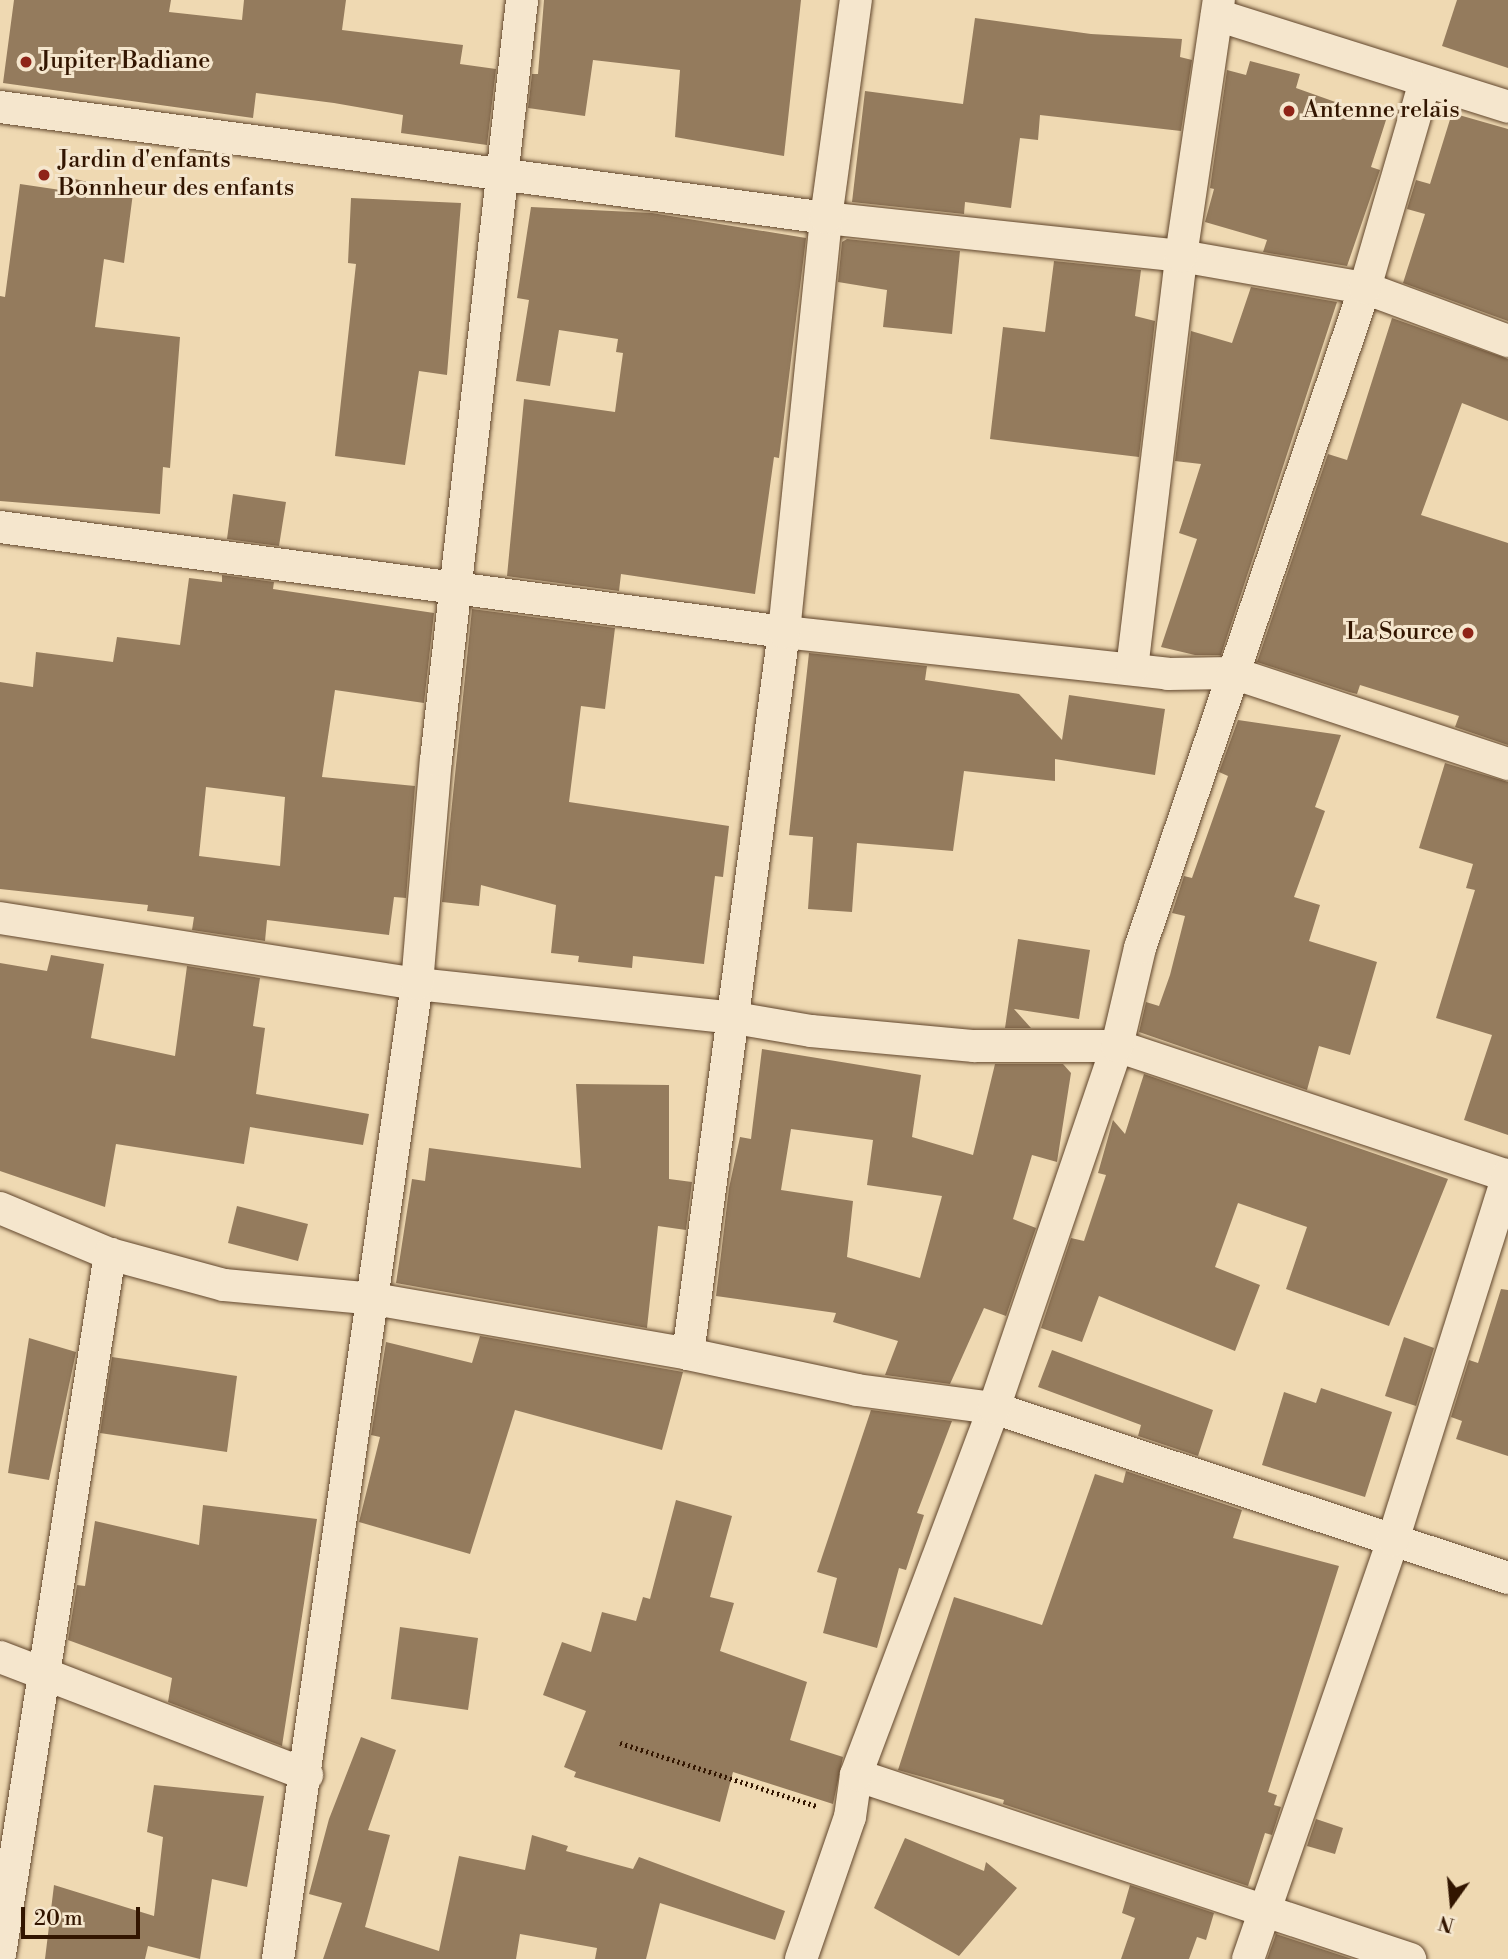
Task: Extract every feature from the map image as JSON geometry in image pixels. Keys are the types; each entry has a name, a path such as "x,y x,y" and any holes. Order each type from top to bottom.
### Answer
{"street":[{"path":"278,1959 307,1775 417,984 455,591 522,0"},
{"path":"688,1354 735,1018 784,632 826,218 856,0"},
{"path":"1132,669 1181,256 1218,8 1425,82 1508,107"},
{"path":"801,1959 850,1817 856,1775 995,1408 1117,1046 1140,948 1365,288 1425,82"},
{"path":"0,107 826,218 1181,256 1365,288 1508,341"},
{"path":"0,527 455,591 784,632 1132,669 1233,673 1508,764"},
{"path":"0,918 417,984 735,1018 811,1031 974,1046 1117,1046 1508,1175 1393,1540 1248,1959"},
{"path":"0,1208 110,1254 236,1287 374,1300 688,1354 857,1390 995,1408 1508,1578"},
{"path":"0,1954 47,1677 110,1254"},
{"path":"0,1657 307,1775"},
{"path":"856,1775 1410,1959"}],"path":[{"path":"620,1743 850,1817"}],"building":[{"path":"14,0 171,0 169,12 242,20 244,0 346,0 342,30 463,45 460,64 496,69 487,145 401,133 403,115 256,93 253,118 3,83"},
{"path":"544,0 801,0 784,156 675,137 680,70 593,60 585,116 528,108 532,74 538,74"},
{"path":"1457,0 1508,0 1508,68 1442,46"},
{"path":"975,18 1091,34 1182,39 1180,57 1192,60 1181,131 1040,115 1038,140 1020,138 1011,208 965,202 964,214 852,202 865,91 963,104"},
{"path":"1250,61 1300,74 1296,88 1386,120 1371,167 1380,170 1347,266 1263,252 1267,240 1205,222 1214,189 1210,188 1227,70 1246,75"},
{"path":"1452,113 1508,129 1508,321 1403,283 1425,214 1407,209 1416,180 1430,184"},
{"path":"75,179 133,193 124,263 104,259 95,327 180,337 170,468 163,467 160,514 0,501 0,296 5,297 20,184 74,192"},
{"path":"351,198 461,203 447,375 419,371 405,465 335,456 356,264 348,263"},
{"path":"531,207 652,213 806,238 779,458 774,457 755,594 621,574 619,591 507,576 524,399 615,412 623,353 616,352 618,339 559,330 550,386 516,381 529,300 517,298"},
{"path":"847,239 960,251 952,334 883,327 887,290 838,282 842,242"},
{"path":"1054,261 1141,270 1135,316 1155,321 1139,457 990,439 1003,327 1045,332"},
{"path":"1251,287 1337,302 1221,655 1195,655 1161,647 1197,539 1179,533 1201,464 1175,461 1191,331 1232,343"},
{"path":"1392,318 1508,359 1508,421 1462,403 1421,515 1508,543 1508,745 1455,727 1459,716 1360,685 1357,694 1349,692 1257,662 1328,454 1347,460"},
{"path":"233,494 286,502 279,546 227,539"},
{"path":"222,575 274,582 273,589 434,613 424,703 335,690 322,777 415,786 406,898 394,897 389,935 267,920 265,941 192,930 194,917 147,911 148,905 0,889 0,682 33,687 36,652 113,662 117,637 180,645 189,578 222,582","holes":["206,787 285,797 280,866 199,856"]},
{"path":"472,609 615,628 605,709 581,706 569,802 729,826 723,877 715,876 704,964 633,956 632,968 578,962 579,956 551,953 556,905 481,885 479,906 442,902"},
{"path":"809,653 927,666 925,680 1019,694 1062,740 1069,695 1165,709 1155,775 1055,759 1055,781 964,771 953,851 857,843 852,912 808,909 813,837 789,835"},
{"path":"1238,720 1341,735 1315,807 1325,811 1294,897 1320,905 1309,941 1377,962 1350,1055 1319,1046 1307,1090 1139,1032 1146,1002 1159,1006 1170,975 1185,916 1172,913 1184,876 1192,878 1228,776 1219,772"},
{"path":"1445,763 1508,782 1508,1135 1464,1120 1492,1035 1436,1018 1475,890 1466,888 1473,864 1419,848"},
{"path":"1018,939 1090,950 1079,1019 1014,1009 1031,1028 1005,1028"},
{"path":"51,955 104,964 91,1038 175,1056 187,966 260,978 253,1026 265,1028 256,1094 369,1114 363,1145 250,1127 244,1164 116,1144 105,1207 0,1171 0,963 47,971"},
{"path":"762,1049 921,1075 912,1137 973,1155 995,1064 1063,1064 1071,1073 1057,1162 1032,1155 1013,1219 1036,1228 1006,1316 984,1308 950,1384 885,1375 898,1341 833,1322 836,1313 716,1296 729,1188 740,1137 751,1139","holes":["791,1129 873,1140 867,1185 942,1196 920,1278 847,1257 853,1201 781,1190"]},
{"path":"1144,1074 1448,1179 1389,1326 1286,1289 1307,1227 1238,1203 1215,1267 1260,1285 1235,1351 1099,1296 1082,1342 1041,1328 1071,1238 1084,1241 1106,1175 1098,1173 1113,1120 1125,1134"},
{"path":"576,1084 669,1085 669,1179 692,1182 686,1230 658,1226 647,1328 396,1283 412,1179 425,1181 429,1148 581,1168"},
{"path":"237,1206 308,1224 298,1261 228,1243"},
{"path":"1501,1289 1508,1290 1508,1456 1456,1439 1462,1421 1451,1417 1469,1360 1478,1363"},
{"path":"480,1336 683,1372 662,1450 515,1410 470,1554 359,1522 380,1437 371,1435 386,1342 472,1363"},
{"path":"1404,1337 1434,1348 1416,1406 1385,1396"},
{"path":"29,1338 76,1352 49,1480 8,1473"},
{"path":"1052,1350 1213,1410 1198,1456 1138,1436 1141,1425 1038,1387"},
{"path":"112,1357 237,1376 227,1452 100,1433"},
{"path":"1321,1388 1392,1412 1365,1497 1262,1465 1284,1392 1316,1403"},
{"path":"871,1410 952,1421 917,1513 924,1515 906,1570 899,1568 877,1648 823,1633 837,1578 817,1572"},
{"path":"1126,1471 1242,1510 1233,1538 1339,1566 1268,1792 1277,1795 1274,1805 1281,1807 1272,1835 1265,1833 1248,1886 1003,1804 1004,1800 898,1770 954,1597 1042,1625 1095,1474 1123,1483"},
{"path":"676,1500 732,1516 710,1597 734,1603 720,1651 807,1682 790,1740 843,1757 833,1804 733,1772 720,1822 574,1777 576,1772 564,1767 586,1711 543,1695 562,1642 591,1652 602,1612 636,1621 643,1597 650,1599"},
{"path":"203,1505 317,1519 282,1746 168,1702 172,1678 68,1640 77,1585 85,1586 95,1521 199,1545"},
{"path":"400,1627 478,1638 468,1710 391,1699"},
{"path":"361,1737 396,1750 368,1830 390,1835 365,1927 439,1951 459,1856 525,1870 532,1835 568,1846 566,1851 633,1869 639,1857 785,1911 775,1940 660,1903 646,1959 595,1959 597,1948 520,1934 516,1959 323,1959 342,1903 309,1894 329,1819"},
{"path":"154,1785 264,1796 247,1887 212,1879 200,1959 148,1946 145,1959 45,1959 54,1885 154,1916 163,1837 147,1832"},
{"path":"1316,1819 1343,1828 1335,1854 1307,1846"},
{"path":"905,1838 984,1871 986,1862 1017,1888 959,1956 874,1908"},
{"path":"1130,1885 1214,1913 1206,1940 1197,1937 1189,1959 1121,1959 1135,1918 1122,1913"},
{"path":"1276,1934 1352,1959 1267,1959"}],"place":[{"name":"Jupiter Badiane","path":"26,62"},
{"name":"Antenne relais","path":"1289,111"},
{"name":"Jardin d'enfants Bonnheur des enfants","path":"44,175"},
{"name":"La Source","path":"1468,633"}]}
